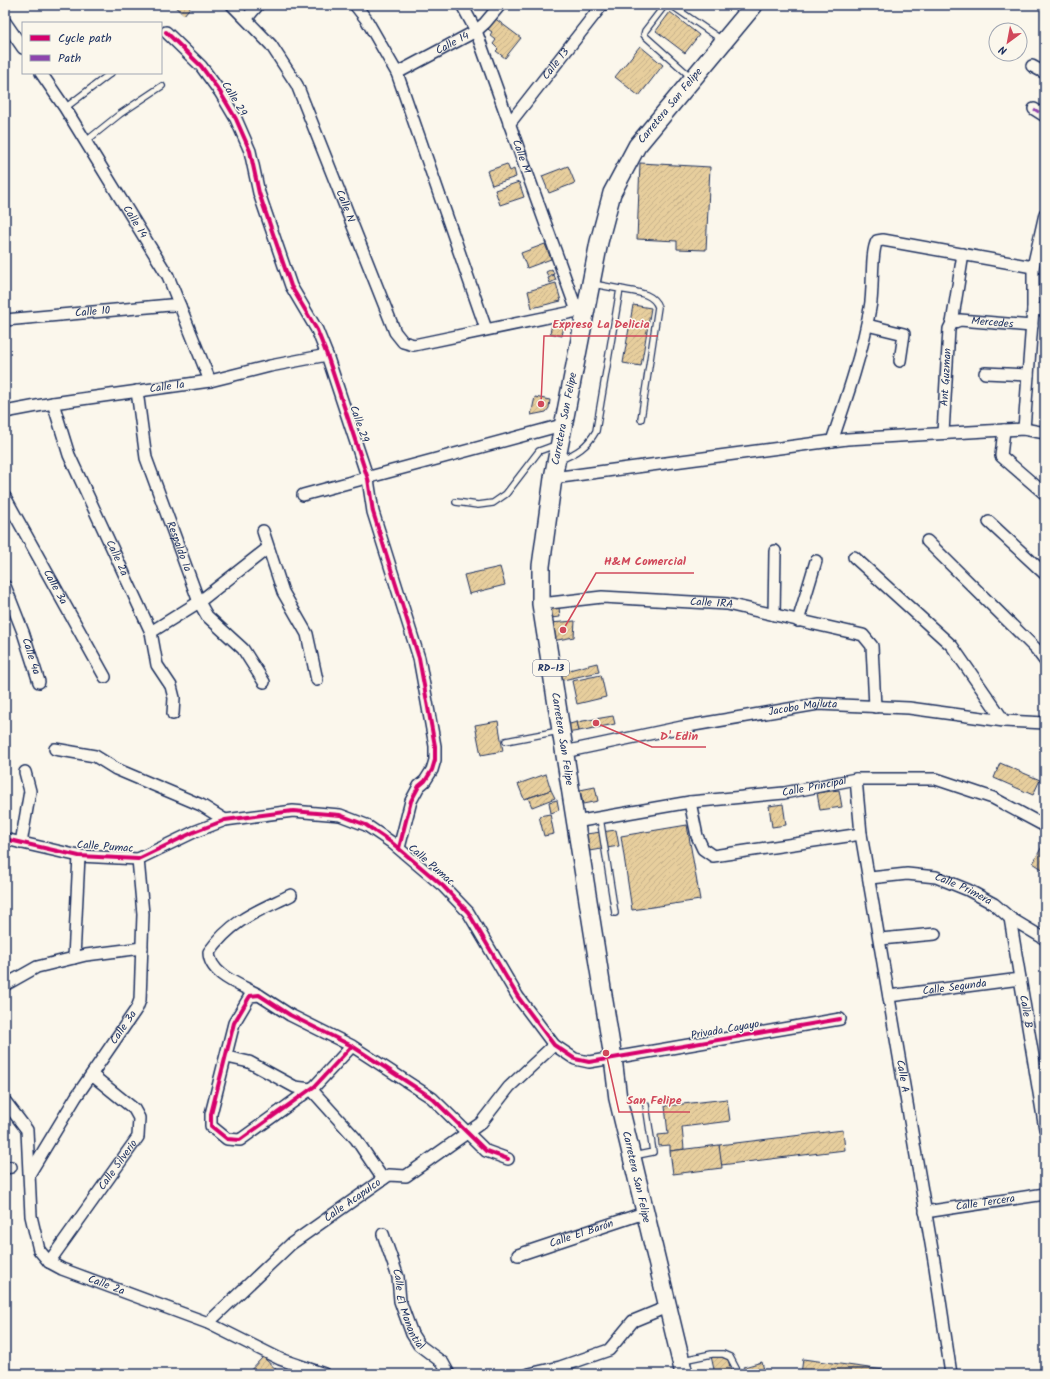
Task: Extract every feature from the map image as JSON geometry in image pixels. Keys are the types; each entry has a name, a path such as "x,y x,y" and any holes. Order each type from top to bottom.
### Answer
{"main road":[{"name":"Carretera San Felipe","path":"682,1367 618,1099 613,1058 541,604 541,566 554,470 582,310 591,283 599,242 612,193 637,146 754,5"}],"street":[{"name":"Calle N","path":"232,5 247,18 271,44 297,85 395,332 400,339 407,344 414,346 486,329 582,310"},
{"path":"247,18 258,5"},
{"path":"354,5 366,19 397,73 486,329"},
{"name":"Calle M","path":"462,5 476,31 509,124 582,310"},
{"name":"Calle 14","path":"397,73 476,31 500,5"},
{"name":"Calle 13","path":"509,124 602,5"},
{"path":"5,22 22,47"},
{"name":"Calle 29","path":"166,32 201,66 220,92 236,118 250,152 259,193 291,286 317,330 327,355 368,479 373,512 419,658 435,746 435,760 432,770 426,781 419,786 411,801 399,848"},
{"path":"1032,66 1045,73"},
{"name":"Calle 14","path":"41,74 65,108 168,276 210,381"},
{"path":"1034,109 1045,116"},
{"path":"1024,429 1033,309 1033,267 1045,214"},
{"path":"832,441 856,373 867,325 873,291 874,254 877,241 883,240 1033,267"},
{"name":"Ant Guzman","path":"943,433 949,329 952,323 963,254"},
{"name":"Calle 10","path":"5,319 170,305 180,306"},
{"path":"1033,309 1045,310"},
{"name":"Mercedes","path":"952,323 960,320 1032,326"},
{"path":"867,325 904,334 900,361"},
{"name":"Calle 1a","path":"5,412 53,403 210,381 270,366 327,355"},
{"path":"985,373 1028,375"},
{"name":"Respaldo 1a","path":"137,391 146,458 199,602 207,616 243,649 264,682"},
{"name":"Calle 2a","path":"53,403 69,455 150,632 157,665 171,686 174,698 173,714"},
{"path":"303,495 368,479 562,425"},
{"path":"554,470 832,441 1024,429 1045,433"},
{"path":"1004,430 1001,456 1045,494"},
{"name":"Calle 3a","path":"5,497 105,677"},
{"path":"989,522 1045,574"},
{"path":"263,531 283,592 307,634 317,680"},
{"path":"927,541 1036,649 1045,661"},
{"path":"150,632 199,602 268,548"},
{"path":"774,614 775,551"},
{"path":"854,557 952,646 1004,721"},
{"path":"798,621 816,561"},
{"name":"Calle 4a","path":"5,586 23,632 39,682"},
{"name":"Calle 1RA","path":"541,604 602,597 727,604 863,635 872,646 875,707"},
{"name":"Jacobo Majluta","path":"564,752 682,727 818,704 909,708 1004,721 1045,723"},
{"path":"55,749 95,756 116,769 201,805 225,820"},
{"path":"21,843 30,791 25,772"},
{"name":"Calle Principal","path":"576,822 690,802 784,792 856,779 936,780 956,784 993,798 1045,826"},
{"name":"Calle A","path":"856,779 861,834 870,878 951,1374"},
{"path":"690,802 697,836 703,849 713,856 861,834"},
{"name":"Calle Pumac","path":"5,839 79,856 138,859 194,832 225,820 293,811 340,815 366,825 399,848 443,886 468,912 518,997 554,1045 575,1059 589,1062 613,1058"},
{"path":"74,958 79,856"},
{"name":"Calle 3a","path":"30,1173 76,1097 137,1008 140,1000 143,914 138,859"},
{"name":"Calle Primera","path":"870,878 907,874 936,877 968,890 994,904 1010,918 1045,939"},
{"path":"291,895 239,920 220,936 209,952 211,964 218,972 259,995 290,1015 352,1046 432,1098 486,1151 508,1159"},
{"name":"Calle B","path":"1010,918 1045,1129"},
{"path":"880,939 935,934"},
{"path":"5,985 37,967 74,958 142,948"},
{"name":"Calle Segunda","path":"889,996 1020,979"},
{"path":"259,995 250,996 234,1023 227,1057 211,1114 211,1126 227,1139 240,1140 311,1089 352,1046"},
{"name":"Privada Cayayo","path":"613,1058 840,1019"},
{"name":"Calle Acapulco","path":"208,1323 291,1244 389,1174 406,1176 481,1123 509,1087 554,1045"},
{"path":"227,1057 249,1062 295,1087 311,1089 356,1140 383,1178"},
{"name":"Calle Silverio","path":"50,1262 138,1137 139,1118 134,1109 92,1075"},
{"name":"Calle 2a","path":"5,1101 27,1130 31,1216 39,1250 50,1262 62,1269 208,1323 280,1359 324,1374"},
{"name":"Calle Tercera","path":"925,1212 1045,1194"},
{"name":"Calle El Barón","path":"518,1255 644,1213"},
{"name":"Calle El Manantial","path":"383,1234 398,1277 400,1301 412,1334 419,1345 443,1363 449,1374"},
{"path":"529,1374 557,1370 609,1350 633,1322 667,1307"}],"lane":[{"path":"665,5 645,31 644,35 693,79"},
{"path":"671,5 724,41"},
{"path":"65,108 110,74"},
{"path":"85,142 120,114 162,86"},
{"path":"591,283 649,295 656,300 658,307 641,419"},
{"path":"554,470 589,442 596,431 620,290"},
{"path":"456,502 478,505 493,503 506,494 539,451 559,444"},
{"path":"506,741 561,731"},
{"path":"600,818 615,913"},
{"path":"631,1157 653,1152 646,1105"},
{"path":"682,1367 723,1354 730,1357 739,1374"}],"building":[{"path":"173,5 192,5 184,15"},
{"path":"670,12 699,35 685,53 656,31"},
{"path":"493,17 521,38 505,58 496,51 498,49 493,44 496,40 490,35 492,32 485,27"},
{"path":"640,46 663,65 639,96 615,77"},
{"path":"640,163 710,167 706,250 677,249 677,241 637,239"},
{"path":"507,164 510,171 514,169 516,177 492,185 487,171"},
{"path":"568,166 575,183 549,193 542,176"},
{"path":"519,182 524,197 500,205 495,190"},
{"path":"545,244 551,259 527,268 521,253"},
{"path":"552,269 554,274 548,276 546,272"},
{"path":"554,275 556,280 550,283 548,278"},
{"path":"556,283 561,301 532,308 528,291"},
{"path":"633,305 651,308 641,366 623,363"},
{"path":"552,324 564,326 562,336 550,333"},
{"path":"535,397 550,400 549,408 546,412 531,415"},
{"path":"500,567 505,585 469,594 464,575"},
{"path":"559,607 560,617 550,618 548,608"},
{"path":"575,621 574,637 552,641 550,623"},
{"path":"597,663 599,672 563,680 561,672"},
{"path":"601,675 606,697 577,704 572,681"},
{"path":"613,716 615,724 579,731 577,722"},
{"path":"498,721 503,751 481,755 475,725"},
{"path":"577,722 579,731 567,733 566,725"},
{"path":"1000,763 1040,780 1033,795 994,778"},
{"path":"546,774 551,790 524,799 518,784"},
{"path":"595,787 598,801 583,804 580,790"},
{"path":"551,790 555,798 532,807 528,798"},
{"path":"839,790 842,807 820,810 817,793"},
{"path":"557,800 559,810 551,813 549,802"},
{"path":"783,804 786,825 772,827 769,806"},
{"path":"550,814 554,834 544,836 539,816"},
{"path":"687,825 700,900 632,910 621,836"},
{"path":"616,830 619,846 589,851 586,834"},
{"path":"1045,841 1045,871 1033,863"},
{"path":"727,1099 730,1121 682,1127 684,1149 670,1151 670,1145 659,1146 658,1135 668,1134 665,1106"},
{"path":"843,1130 845,1150 721,1165 719,1145"},
{"path":"719,1145 722,1168 673,1174 670,1151"},
{"path":"726,1352 732,1374 715,1374 711,1356"},
{"path":"263,1357 281,1374 247,1374"},
{"path":"803,1359 913,1374 801,1374"},
{"path":"762,1362 765,1374 746,1374 744,1367"}],"marked path":[{"path":"1034,109 1045,116"}],"cycle path":[{"path":"166,32 201,66 220,92 236,119 250,151 259,193 291,286 317,330 327,355 368,479 373,512 419,658 435,746 435,760 432,770 425,781 419,786 411,801 399,848"},
{"path":"5,839 79,856 138,859 194,832 225,820 293,811 340,815 366,825 391,842 443,886 468,912 518,997 554,1045 575,1059 589,1062 840,1019"},
{"path":"352,1046 290,1015 259,995 250,996 234,1023 211,1114 211,1126 227,1139 240,1140 315,1086 352,1046 432,1098 486,1151 508,1159"}],"place":[{"name":"Expreso La Delicia","path":"541,404"},
{"name":"H&M Comercial","path":"563,630"},
{"name":"D' Edin","path":"596,723"},
{"name":"San Felipe","path":"606,1053"}]}
